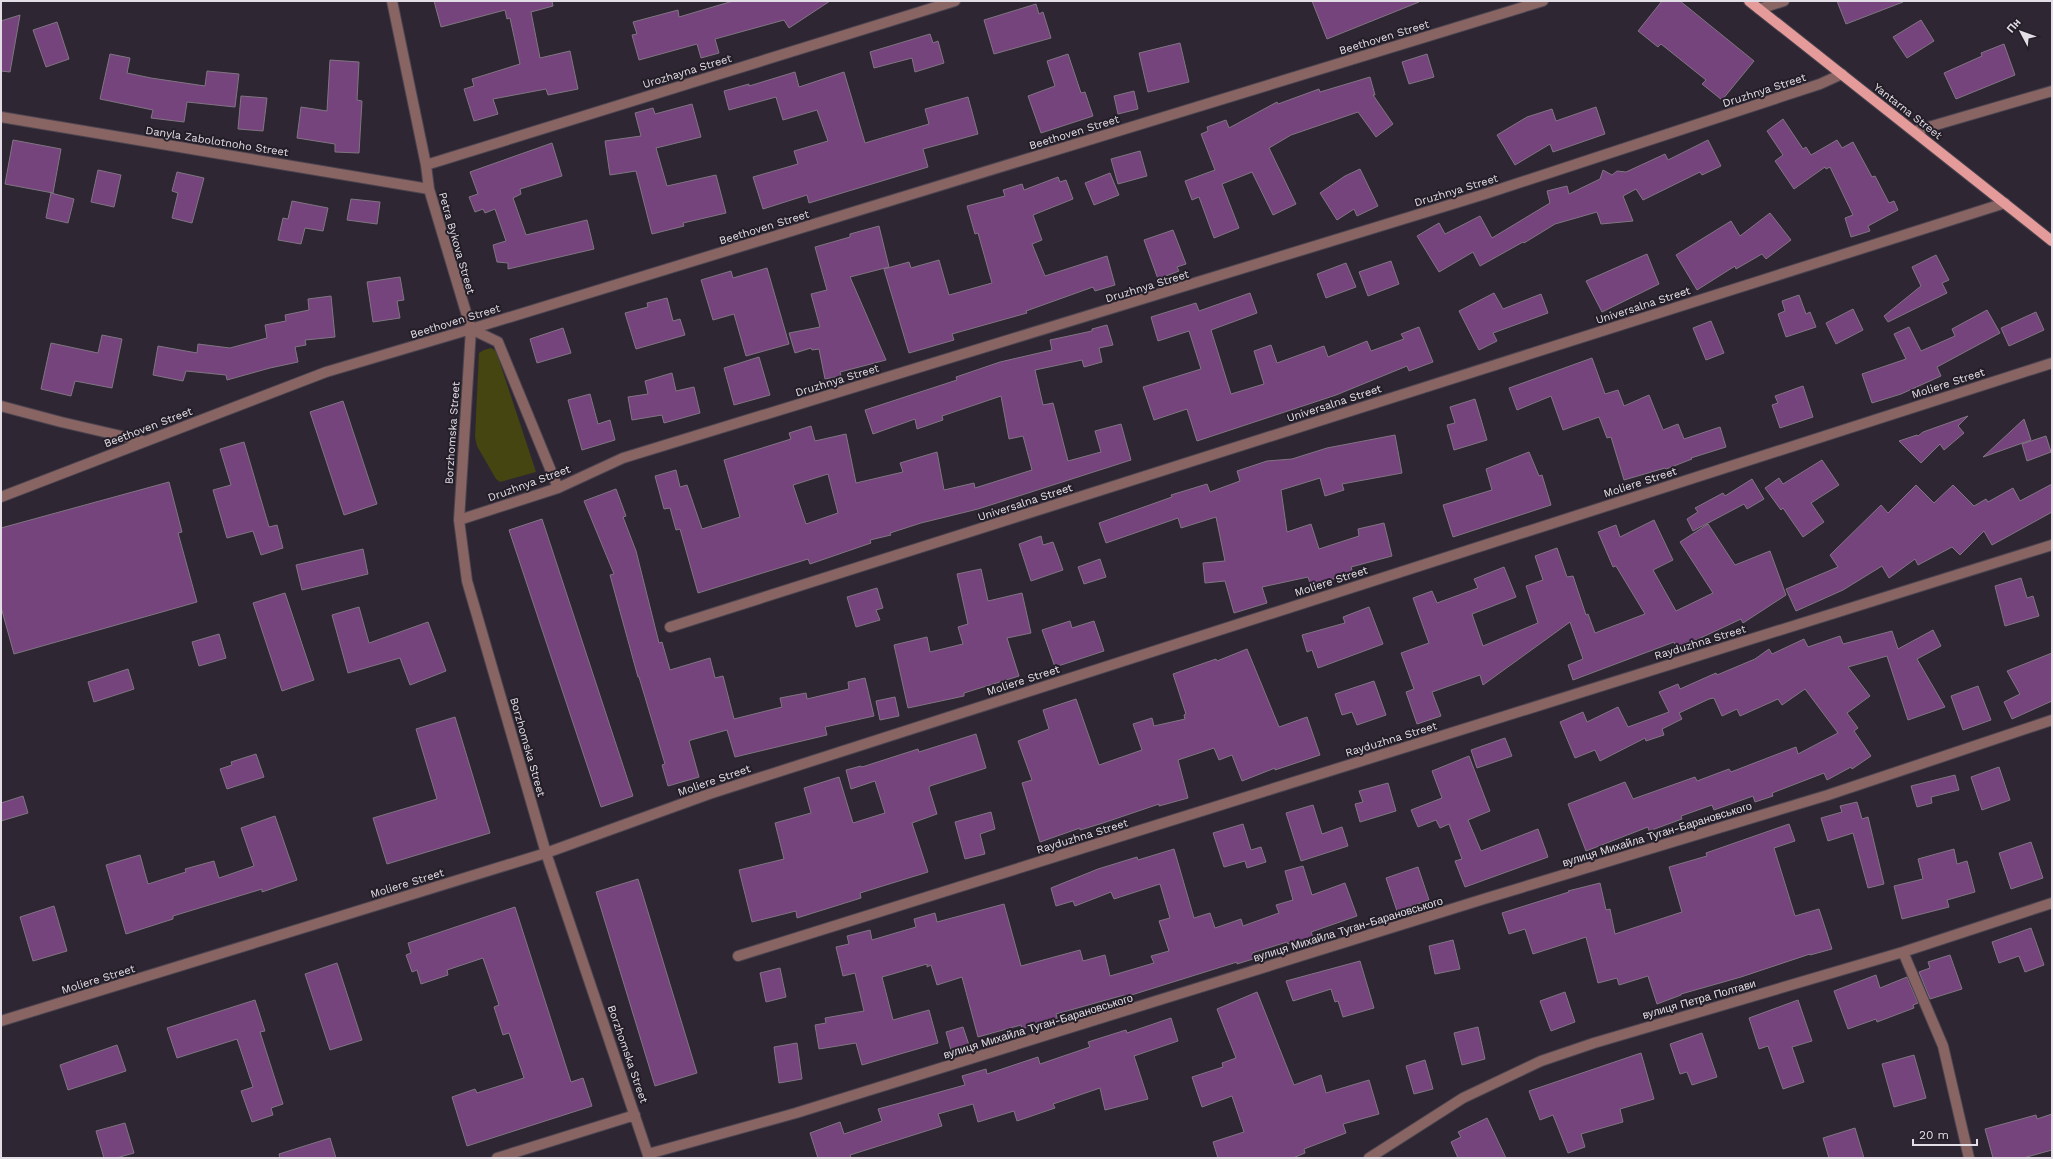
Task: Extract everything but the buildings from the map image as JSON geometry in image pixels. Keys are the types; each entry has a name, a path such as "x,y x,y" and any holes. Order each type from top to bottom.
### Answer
{"main road":[{"name":"Yantarna Street","path":"1749,1 2052,241"}],"street":[{"name":"Petra Bykova Street","path":"392,1 426,165 429,189 470,329"},
{"name":"Urozhayna Street","path":"426,165 955,1"},
{"name":"Beethoven Street","path":"1,497 143,441 326,372 1543,1"},
{"path":"1759,9 1784,1"},
{"name":"Druzhnya Street","path":"459,520 558,488 623,458 1485,194 1820,84 1842,74"},
{"path":"1915,131 2052,91"},
{"name":"Danyla Zabolotnoho Street","path":"1,117 429,189"},
{"name":"Universalna Street","path":"670,627 2005,203"},
{"path":"470,329 498,342 558,488"},
{"name":"Borzhomska Street","path":"470,329 459,520 467,581 546,853 649,1156"},
{"name":"Moliere Street","path":"1,1021 546,853 709,794 2052,363"},
{"path":"1,406 143,441"},
{"name":"Rayduzhna Street","path":"738,956 2052,545"},
{"name":"вулиця Михайла Туган-Барановського","path":"649,1156 811,1109 1487,898 1828,795 2052,720"},
{"name":"вулиця Петра Полтави","path":"1369,1158 1463,1098 1542,1060 1594,1043 1903,952 2052,903"},
{"path":"1903,952 1943,1046 1969,1158"},
{"path":"497,1158 636,1115"}],"shaded area":[{"path":"491,348 496,351 536,472 500,482 496,479 477,446 475,437 479,353"}]}
